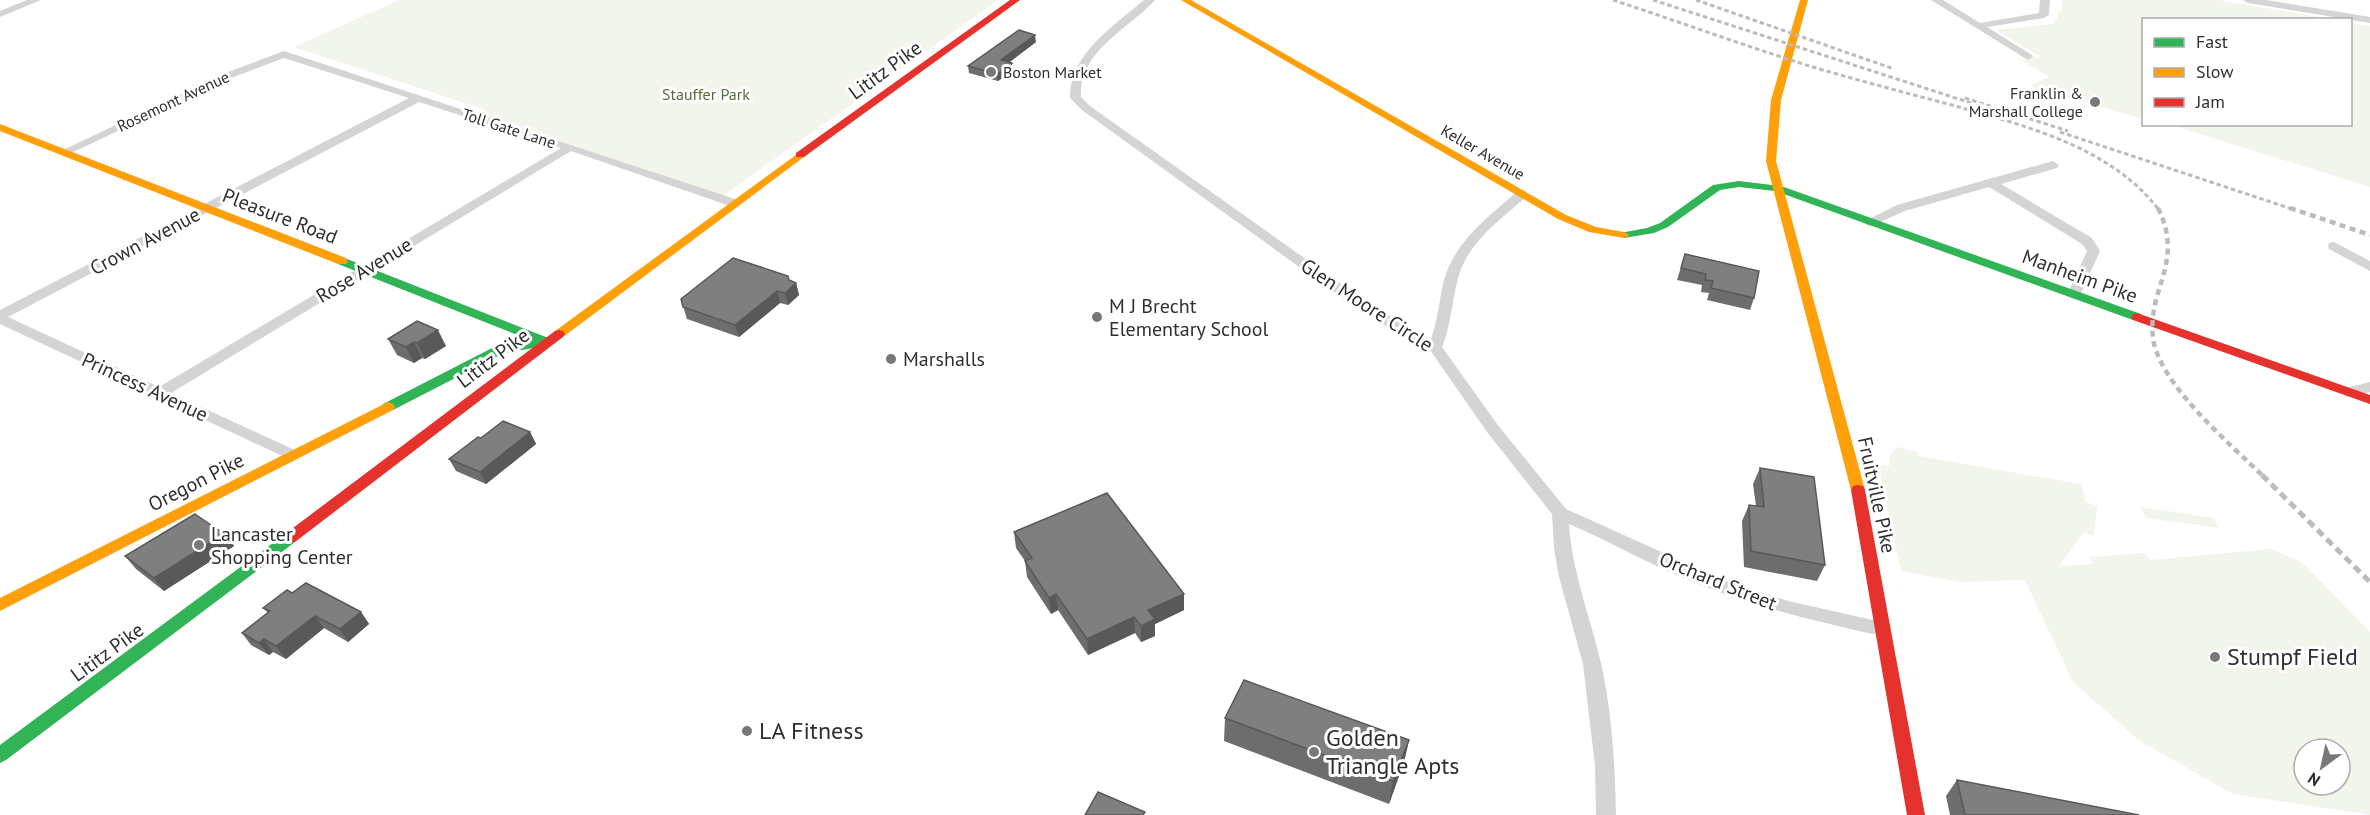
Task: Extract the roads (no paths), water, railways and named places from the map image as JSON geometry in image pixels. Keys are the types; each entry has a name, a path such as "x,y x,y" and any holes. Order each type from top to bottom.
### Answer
{"main road":[{"name":"Lititz Pike","path":"0,755 395,460 546,342 1016,0"},
{"name":"Keller Avenue","path":"1185,0 1522,194 1587,228 1629,236 1643,234 1664,226 1717,188 1744,184 1778,188"},
{"name":"Fruitville Pike","path":"1804,0 1771,121 1772,173 1778,188 1855,478 1916,815"},
{"name":"Pleasure Road","path":"0,127 546,342"},
{"name":"Manheim Pike","path":"1778,188 2370,400"},
{"name":"Oregon Pike","path":"0,605 291,454 501,349 546,342"},
{"path":"376,412 402,405 426,412 413,444"}],"street":[{"path":"0,14 36,0"},
{"name":"Glen Moore Circle","path":"1150,0 1084,60 1074,86 1076,98 1080,104 1336,287 1397,327 1435,346 1492,428 1560,513"},
{"path":"1936,0 2028,57"},
{"path":"1978,26 2044,15 2044,0"},
{"path":"2248,0 2281,3 2370,20"},
{"name":"Toll Gate Lane","path":"284,54 734,203"},
{"name":"Rosemont Avenue","path":"64,152 227,75 284,54"},
{"name":"Crown Avenue","path":"0,318 418,99"},
{"name":"Rose Avenue","path":"159,394 570,147"},
{"path":"1869,222 1901,208 2053,165"},
{"path":"1991,183 2087,242 2094,252 2074,294"},
{"path":"1435,346 1443,330 1446,301 1457,264 1482,230 1522,194"},
{"path":"2334,246 2370,267"},
{"name":"Princess Avenue","path":"0,318 291,454"},
{"path":"2347,392 2370,387"},
{"path":"1560,513 1562,548 1566,567 1592,664 1605,766 1606,815"},
{"name":"Orchard Street","path":"1560,513 1604,531 1697,577 1735,591 1807,613 1882,629"}],"railway":[{"path":"1613,0 1816,68 2008,121 2064,141 2116,170 2139,188 2159,210"},
{"path":"1653,0 1971,103"},
{"path":"1696,0 1894,69"},
{"path":"1965,98 2068,131"},
{"path":"2060,132 2295,210"},
{"path":"2290,208 2370,235"},
{"path":"2159,210 2168,244 2167,260 2153,320 2153,338 2158,356 2168,374 2198,412 2263,476"},
{"path":"2262,475 2370,582"}],"place":[{"name":"Boston Market","path":"991,72"},
{"name":"Franklin & Marshall College","path":"2095,102"},
{"name":"M J Brecht Elementary School","path":"1097,317"},
{"name":"Marshalls","path":"891,359"},
{"name":"Lancaster Shopping Center","path":"199,545"},
{"name":"Stumpf Field","path":"2215,657"},
{"name":"LA Fitness","path":"747,731"},
{"name":"Golden Triangle Apts","path":"1314,752"}],"park label":[{"name":"Stauffer Park","path":"706,94"}]}
